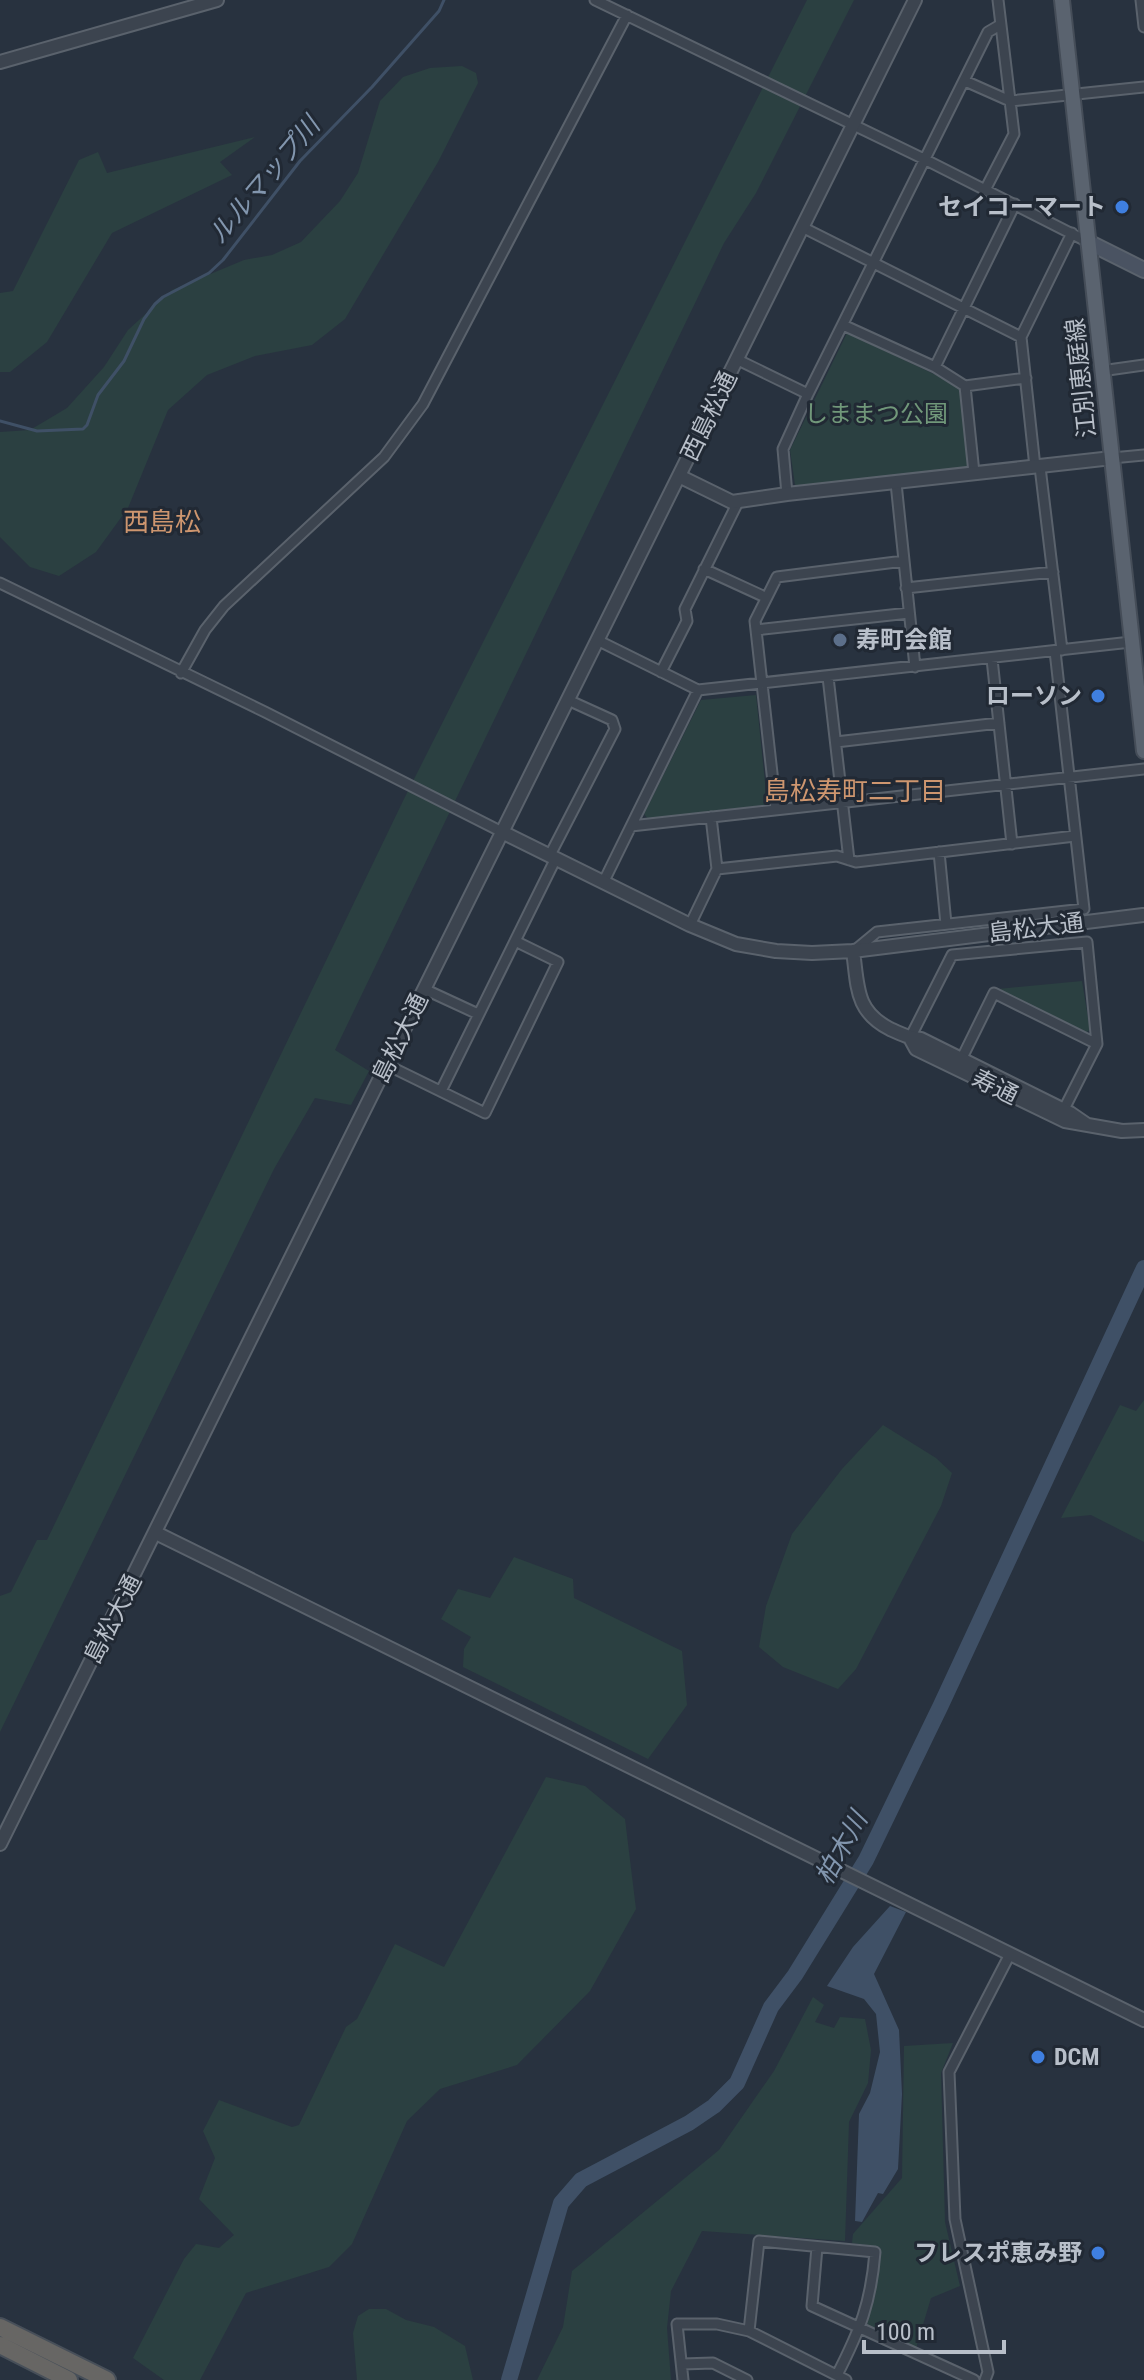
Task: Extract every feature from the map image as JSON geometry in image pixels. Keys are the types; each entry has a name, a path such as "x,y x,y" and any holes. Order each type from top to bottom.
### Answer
{"highway":[{"path":"0,2327 107,2380"},
{"path":"0,2345 69,2380"}],"main road":[{"name":"江別恵庭線","path":"1062,0 1101,371 1136,644 1144,751"},
{"path":"1088,242 1144,269"}],"street":[{"path":"0,62 217,0"},
{"path":"595,0 1088,242"},
{"name":"西島松通","path":"502,832 915,0"},
{"path":"985,190 1014,134 998,0"},
{"path":"1141,0 1144,27"},
{"path":"181,673 205,630 224,606 384,457 423,404 627,15"},
{"path":"787,494 783,449 988,32 1000,25"},
{"path":"965,81 1010,101 1144,87"},
{"path":"935,367 1015,204"},
{"path":"802,227 1021,337"},
{"path":"853,951 877,932 1084,909 1068,777 1053,572 1021,337 1072,233"},
{"path":"843,325 935,367 965,386 1026,378"},
{"path":"736,359 808,394"},
{"path":"1101,371 1144,365"},
{"path":"965,386 974,473"},
{"path":"679,476 732,502 1144,455"},
{"path":"896,483 915,667"},
{"path":"661,672 687,621 685,609 739,500"},
{"path":"776,809 755,621 765,597 777,577 904,561"},
{"path":"704,569 765,597"},
{"path":"906,588 1053,572"},
{"path":"0,583 502,832"},
{"path":"756,630 909,613"},
{"path":"597,640 698,690 1136,644"},
{"path":"992,659 1012,844"},
{"path":"828,677 849,860"},
{"path":"603,883 698,690"},
{"path":"441,1091 615,729 612,720 568,700"},
{"path":"836,742 999,723"},
{"path":"631,826 1144,769"},
{"path":"690,925 717,869 711,817"},
{"name":"島松大通","path":"0,1844 502,832 720,939 754,948 812,953 853,951 1143,915"},
{"path":"717,869 837,856 856,862 1075,836"},
{"path":"939,852 946,924"},
{"path":"387,1065 485,1113 558,962 515,941"},
{"path":"910,1038 952,955 1087,942 1097,1044 1062,1114"},
{"name":"寿通","path":"853,951 858,987 868,1014 875,1021 910,1038 916,1049 959,1064 1086,1124 1122,1131 1144,1130"},
{"path":"424,989 478,1014"},
{"path":"959,1064 994,993 1097,1044"},
{"path":"156,1533 1144,2020"},
{"path":"985,2380 988,2372 955,2219 949,2072 1010,1954"},
{"path":"683,2380 677,2324 717,2324 749,2331 842,2378 871,2292 875,2252 759,2241 749,2331"},
{"path":"817,2247 812,2306 974,2380"},
{"path":"682,2364 713,2363 747,2380"}],"green space":[{"path":"807,0 854,0 756,193 724,243 335,1050 369,1071 351,1105 315,1098 274,1169 0,1732 0,1596 11,1592 37,1540 47,1540 403,801"},
{"path":"462,66 476,73 478,83 438,162 345,319 312,345 255,356 207,375 168,410 128,508 96,552 59,576 30,567 0,537 0,432 30,430 67,408 104,367 128,330 172,290 244,260 272,255 301,242 340,201 358,173 380,101 403,77 430,68"},
{"path":"255,137 220,162 232,175 112,233 47,342 10,372 0,372 0,293 13,291 79,160 98,152 107,173"},
{"name":"しままつ公園","path":"847,333 955,384 960,391 970,465 967,468 795,485 790,450"},
{"path":"756,695 765,805 648,819 644,814 701,700"},
{"path":"1082,981 1090,1030 1085,1033 998,989"},
{"path":"1144,1400 1144,1542 1091,1515 1061,1518 1120,1405 1136,1411"},
{"path":"883,1425 936,1458 952,1473 941,1506 856,1669 838,1689 783,1667 759,1647 766,1606 792,1534 842,1469"},
{"path":"514,1557 573,1579 574,1598 682,1651 687,1705 648,1759 463,1667 464,1649 471,1637 441,1619 458,1589 490,1598"},
{"path":"546,1777 585,1786 625,1819 636,1909 590,1991 517,2065 440,2089 407,2121 352,2244 329,2267 246,2293 200,2380 164,2380 133,2358 184,2259 196,2244 219,2248 234,2235 199,2199 215,2158 203,2131 219,2100 292,2127 299,2125 346,2027 357,2019 395,1944 444,1967"},
{"path":"813,1997 824,2005 815,2022 834,2028 840,2017 865,2019 871,2050 868,2083 849,2122 845,2241 702,2231 671,2291 667,2328 671,2380 537,2380 563,2327 572,2271 719,2150 774,2071"},
{"path":"953,2043 941,2073 945,2222 960,2286 931,2298 916,2348 869,2328 867,2322 875,2296 880,2247 852,2243 853,2234 902,2178 904,2046"},
{"path":"369,2309 386,2309 406,2320 434,2327 465,2346 473,2380 357,2380 353,2333 358,2316"}],"water":[{"path":"890,1906 906,1912 874,1974 899,2030 902,2094 898,2169 883,2194 878,2193 862,2222 855,2221 859,2114 870,2093 880,2052 876,2014 864,1999 827,1986 853,1947"}],"waterway":[{"name":"ルルマップ川","path":"0,421 37,431 83,429 98,395 124,361 144,319 155,304 209,273 223,260 300,161 372,87 439,11 444,0"},
{"name":"柏木川","path":"509,2380 561,2203 581,2180 689,2123 714,2106 737,2083 771,2007 795,1975 866,1860 1144,1268"}],"place":[{"name":"セイコーマート","path":"1122,207"},
{"name":"寿町会館","path":"840,640"},
{"name":"ローソン","path":"1098,696"},
{"name":"DCM","path":"1038,2057"},
{"name":"フレスポ恵み野","path":"1098,2253"}],"district":[{"name":"西島松","path":"162,522"},
{"name":"島松寿町二丁目","path":"855,791"}]}
